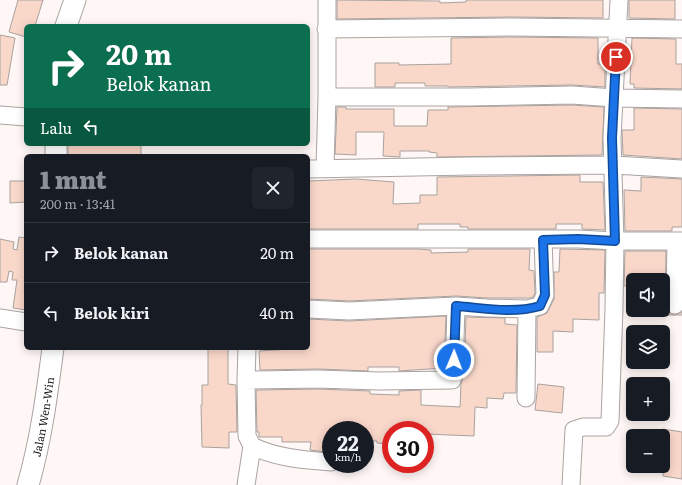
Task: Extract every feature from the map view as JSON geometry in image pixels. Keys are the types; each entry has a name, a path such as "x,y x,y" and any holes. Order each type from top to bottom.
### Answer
{"street":[{"path":"67,24 75,0"},
{"path":"325,168 327,0"},
{"path":"571,485 574,430 583,427 606,427 610,421 615,241 614,165 612,138 619,0"},
{"path":"326,29 511,27 682,29"},
{"path":"327,97 468,98 572,95 614,98 682,99"},
{"path":"0,115 24,118"},
{"path":"310,169 614,165 682,169"},
{"path":"310,239 578,239 615,241 679,241 674,305"},
{"path":"310,309 349,311 456,306 527,310 540,306 545,295 543,240"},
{"path":"246,380 452,380 454,374 456,306"},
{"path":"526,398 527,310"},
{"path":"0,318 24,322"},
{"name":"Jalan Wen-Win","path":"28,485 36,456 44,415 53,350"},
{"path":"246,485 252,446 248,436 246,380 247,350"},
{"path":"252,446 261,451 282,456 322,461"}],"building":[{"path":"18,0 43,0 36,24 24,24 24,36 9,32"},
{"path":"337,0 440,1 440,3 466,2 466,0 603,0 603,18 511,17 337,19"},
{"path":"629,0 675,0 675,19 629,18"},
{"path":"0,35 15,38 7,85 0,85"},
{"path":"451,38 598,38 598,64 605,64 605,87 572,85 448,87 425,86 425,83 395,83 395,87 375,87 375,63 399,63 399,65 451,64"},
{"path":"632,38 676,39 676,64 682,64 682,89 634,88 634,84 630,84"},
{"path":"572,105 604,107 602,155 437,157 437,153 429,151 400,151 400,157 383,156 384,132 356,132 356,155 335,154 337,107 346,107 346,109 394,109 394,126 427,126 428,110 448,110 448,107"},
{"path":"634,108 682,109 682,159 623,155 622,130 634,130"},
{"path":"68,146 141,146 141,154 68,154"},
{"path":"580,175 580,182 603,182 605,230 582,229 582,224 556,224 556,229 468,229 468,227 460,227 460,224 418,224 418,229 310,229 310,181 356,179 394,182 393,204 420,203 420,195 437,195 437,177"},
{"path":"641,177 682,179 682,227 672,227 672,231 625,231 624,190 641,191"},
{"path":"10,181 24,181 24,202 10,203"},
{"path":"19,237 24,238 24,310 13,308 17,280 12,280 13,272 9,271 7,282 0,282 0,239 14,242 13,249 17,250"},
{"path":"310,249 418,249 431,250 431,253 468,252 468,249 530,249 529,270 534,271 535,293 533,297 530,298 456,296 349,301 310,299"},
{"path":"560,249 605,250 604,293 599,293 599,320 573,319 573,332 553,331 553,352 537,352 537,317 547,313 554,299 554,272 559,272"},
{"path":"625,251 666,251 666,273 626,273 626,286 624,286"},
{"path":"682,312 682,315 674,315"},
{"path":"446,316 444,368 399,371 399,367 368,367 368,371 318,369 260,370 259,351 310,350 310,319 349,321"},
{"path":"466,317 505,318 505,324 517,325 516,393 504,393 503,399 487,398 487,408 475,407 474,436 434,434 434,421 382,421 382,443 377,443 377,441 374,441 374,421 322,421 322,451 310,450 311,442 282,442 282,437 259,437 259,432 257,432 256,390 318,389 370,391 370,394 399,395 399,391 421,390 421,405 460,407 461,384 464,374"},
{"path":"208,350 228,350 228,384 236,385 237,432 229,432 229,448 202,447 202,385 208,385"},
{"path":"538,384 564,387 562,413 535,410"},
{"path":"670,430 682,432 682,479 663,476 663,473 670,473"}],"route":[{"path":"454,360 456,306 527,310 540,306 545,295 543,240 578,239 615,241 614,165 612,138 616,57"}]}
